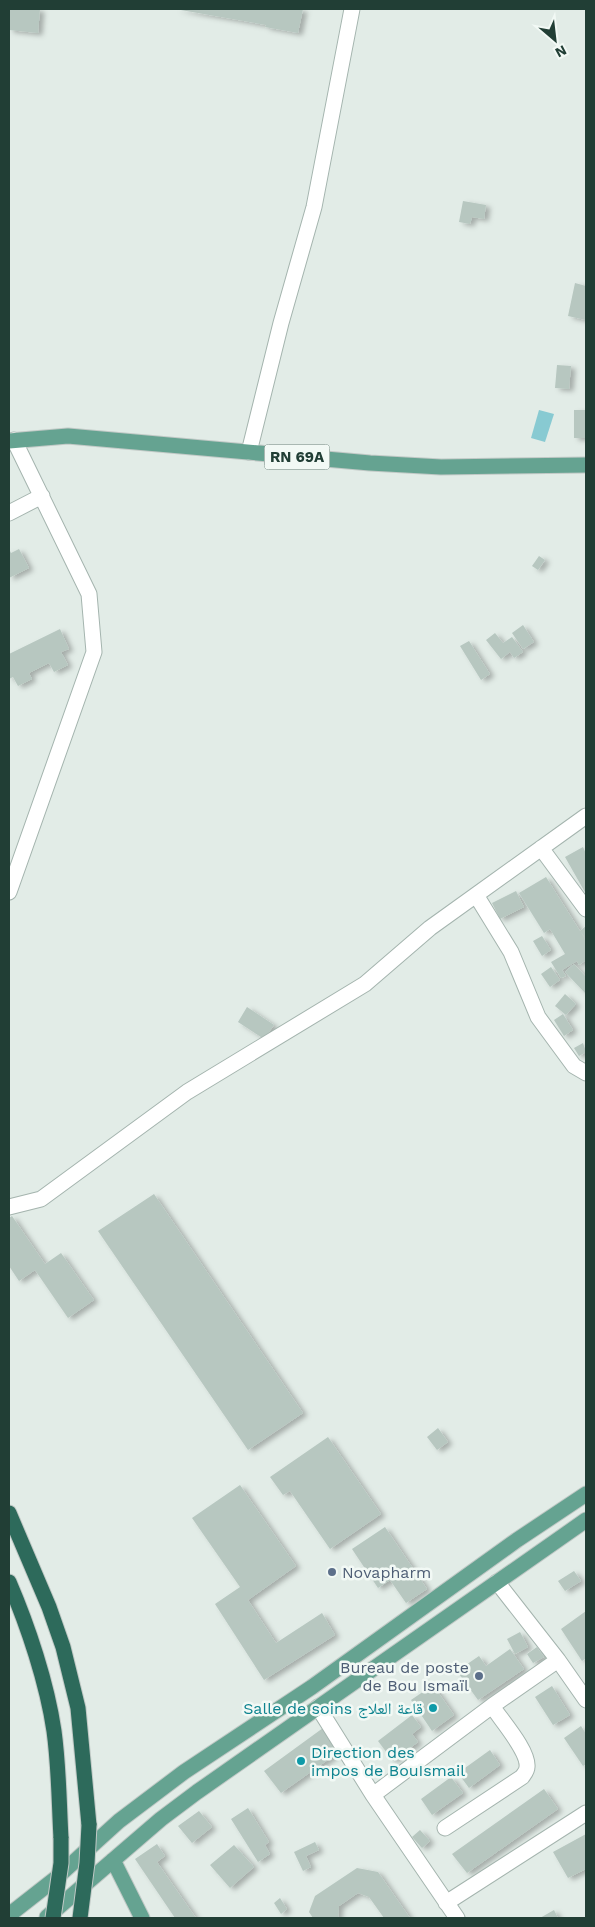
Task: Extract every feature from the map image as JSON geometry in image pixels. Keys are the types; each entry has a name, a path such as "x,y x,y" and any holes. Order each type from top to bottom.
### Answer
{"highway":[{"path":"9,1513 49,1608 67,1664 78,1708 89,1825 87,1862 80,1918"},
{"path":"9,1582 23,1617 46,1694 57,1752 61,1863 53,1918"}],"main road":[{"name":"RN 69A","path":"12,440 68,436 370,463 441,467 586,465"},
{"path":"9,1915 55,1879 119,1821 184,1772 312,1687 517,1540 586,1494"},
{"path":"46,1918 113,1860 197,1792 586,1520"},
{"path":"113,1860 142,1918"}],"street":[{"path":"249,452 281,323 314,207 352,9"},
{"path":"9,892 94,652 89,594 42,496 12,440"},
{"path":"9,513 42,496"},
{"path":"9,1207 40,1199 187,1092 365,984 430,928 586,816"},
{"path":"541,848 586,910"},
{"path":"476,895 511,952 538,1017 574,1066 586,1073"},
{"path":"498,1582 586,1700"},
{"path":"373,1795 492,1706 558,1660"},
{"path":"445,1828 522,1777 527,1769 527,1761 522,1750 492,1706"},
{"path":"318,1707 373,1795 457,1918"},
{"path":"446,1903 586,1813"}],"water":[{"path":"539,410 554,414 545,442 531,438"}],"building":[{"path":"9,9 40,9 38,33 9,30"},
{"path":"175,9 303,9 298,33 265,27 266,25"},
{"path":"463,201 486,205 484,219 472,217 470,224 459,222"},
{"path":"575,283 586,286 586,320 568,316"},
{"path":"557,365 571,366 569,389 555,388"},
{"path":"574,410 586,410 586,438 574,438"},
{"path":"9,549 11,553 19,549 29,568 9,578"},
{"path":"539,556 545,560 538,570 532,566"},
{"path":"523,625 534,642 523,649 512,633"},
{"path":"60,629 69,649 61,652 68,665 54,672 49,663 29,673 32,679 18,686 13,677 9,679 9,654"},
{"path":"495,633 503,643 512,637 523,652 514,658 510,652 501,659 486,640"},
{"path":"469,641 490,674 481,680 460,646"},
{"path":"583,847 586,854 586,894 565,857"},
{"path":"546,877 580,931 586,926 586,939 581,932 586,942 586,960 579,965 577,961 562,970 566,976 561,978 551,962 565,954 550,929 544,933 519,893"},
{"path":"516,891 524,907 500,919 492,903"},
{"path":"542,936 551,950 542,956 533,941"},
{"path":"574,964 586,977 586,994 565,972"},
{"path":"551,967 560,980 550,987 541,974"},
{"path":"565,994 576,1004 566,1015 555,1006"},
{"path":"247,1007 274,1025 264,1039 238,1022"},
{"path":"563,1014 573,1030 564,1036 554,1020"},
{"path":"583,1043 586,1052 579,1056 574,1048"},
{"path":"154,1194 303,1413 248,1450 98,1231"},
{"path":"12,1216 45,1264 61,1253 94,1300 68,1318 35,1270 19,1281 9,1266 9,1218"},
{"path":"438,1428 448,1442 437,1450 427,1437"},
{"path":"328,1437 381,1514 330,1549 290,1491 283,1495 270,1477"},
{"path":"240,1485 296,1566 248,1600 276,1643 322,1613 335,1635 264,1680 215,1604 240,1587 192,1518"},
{"path":"385,1527 427,1589 406,1603 390,1580 378,1588 352,1549"},
{"path":"574,1571 581,1581 565,1591 558,1581"},
{"path":"586,1611 586,1658 582,1661 561,1629"},
{"path":"520,1632 528,1647 515,1654 507,1639"},
{"path":"537,1647 544,1657 533,1663 527,1654"},
{"path":"510,1649 524,1669 478,1700 457,1671 479,1656 486,1666"},
{"name":"Salle de soins قاعة العلاج","path":"433,1685 454,1715 432,1731 411,1700"},
{"path":"552,1686 570,1715 553,1725 535,1697"},
{"path":"412,1715 421,1727 412,1734 418,1742 393,1761 378,1741"},
{"path":"581,1726 586,1734 586,1764 583,1766 564,1738"},
{"name":"Direction des impos de BouIsmail","path":"323,1728 339,1752 281,1793 264,1771"},
{"path":"490,1750 500,1765 469,1788 458,1773"},
{"path":"451,1777 463,1793 432,1815 421,1799"},
{"path":"544,1789 558,1809 467,1873 452,1854"},
{"path":"248,1808 269,1842 265,1845 270,1854 258,1862 231,1819"},
{"path":"199,1811 212,1827 192,1843 178,1826"},
{"path":"420,1830 430,1841 422,1848 412,1837"},
{"path":"586,1834 586,1869 568,1878 553,1852"},
{"path":"315,1842 319,1850 306,1856 311,1867 303,1871 294,1852"},
{"path":"157,1844 165,1856 157,1862 196,1918 175,1918 135,1859"},
{"path":"234,1845 254,1867 230,1888 210,1865"},
{"path":"357,1868 378,1872 410,1918 384,1918 369,1897 358,1893 339,1906 338,1918 313,1918 309,1912 315,1896"},
{"path":"280,1898 287,1909 281,1914 274,1903"},
{"path":"554,1910 558,1918 540,1918"}],"place":[{"name":"Novapharm","path":"332,1572"},
{"name":"Bureau de poste de Bou Ismaïl","path":"479,1676"},
{"name":"Salle de soins قاعة العلاج","path":"433,1708"},
{"name":"Direction des impos de BouIsmail","path":"301,1761"}]}
